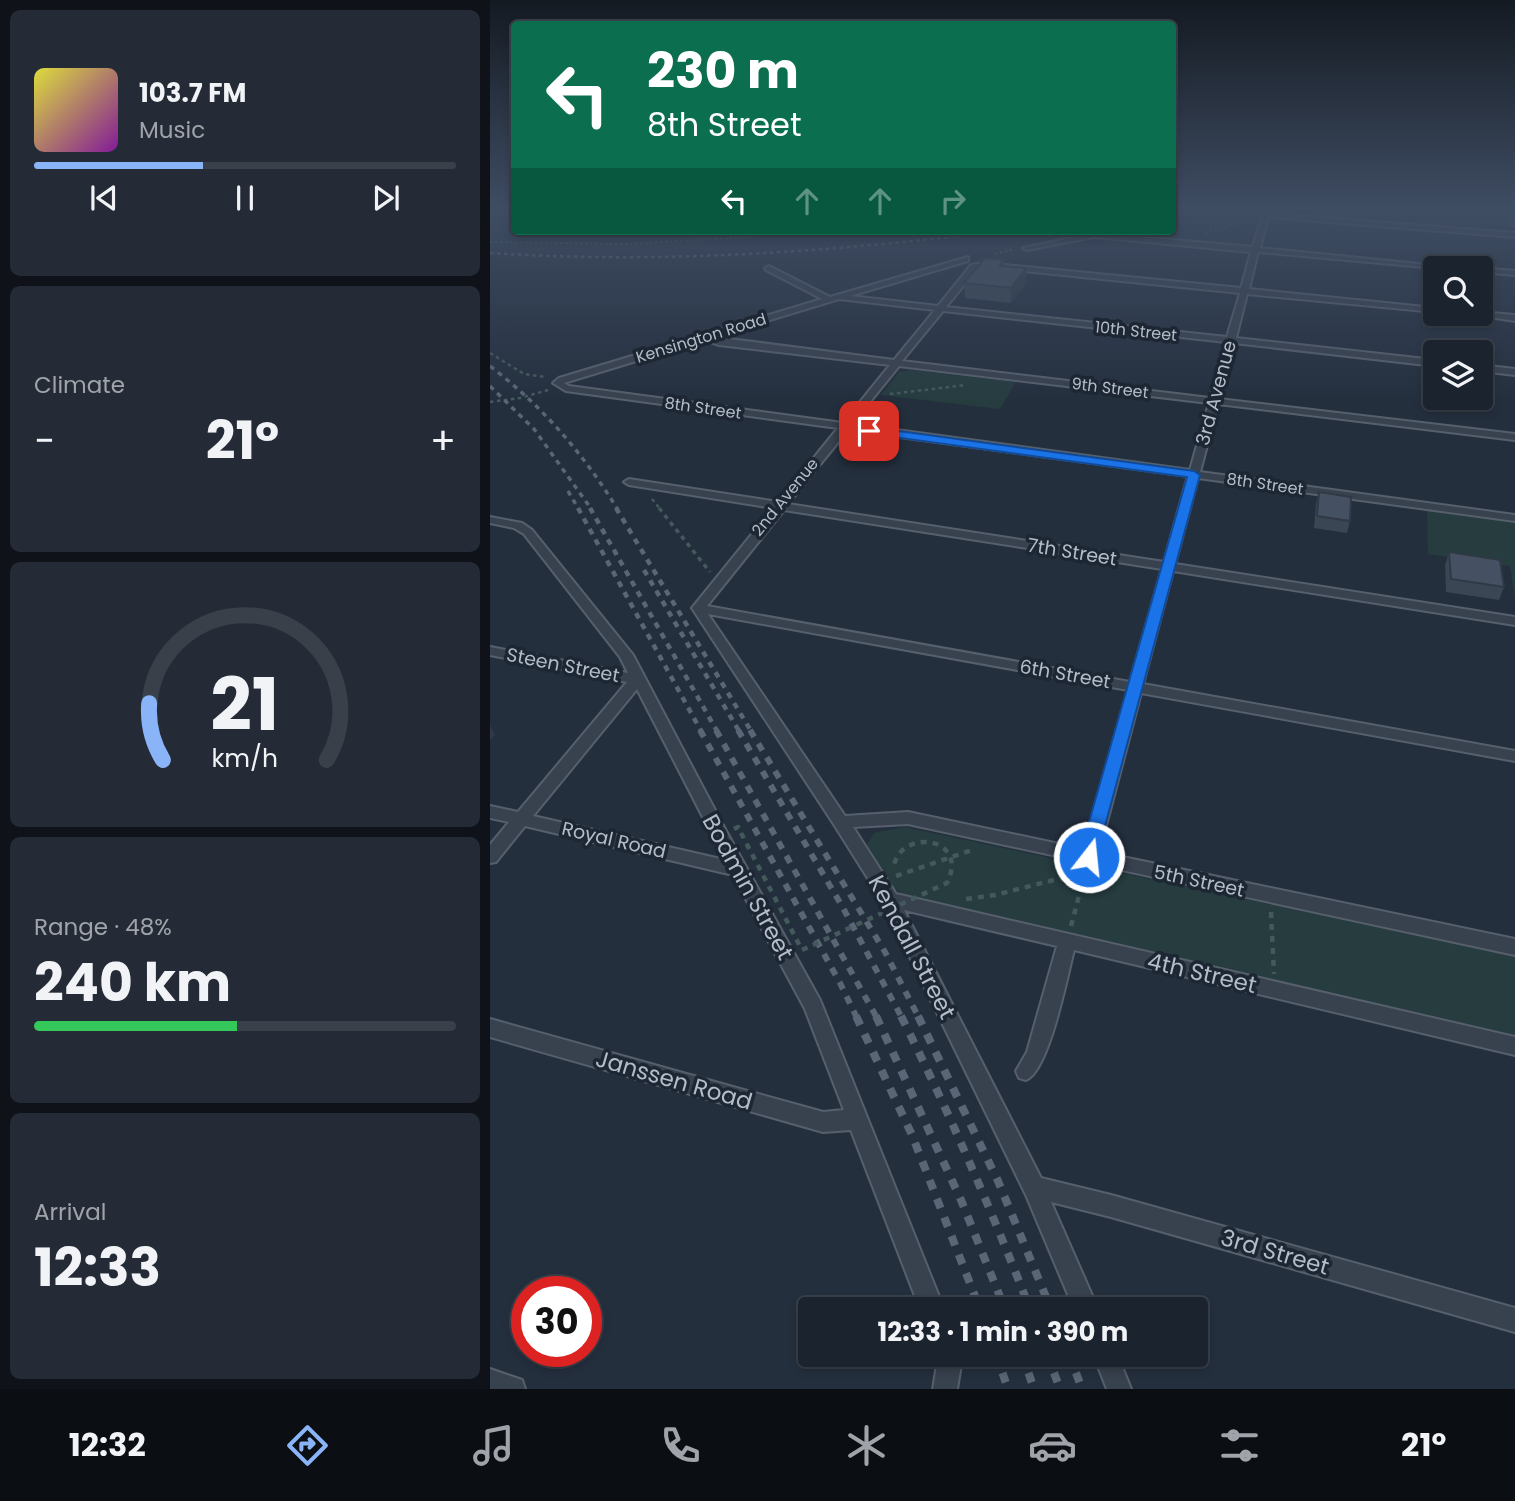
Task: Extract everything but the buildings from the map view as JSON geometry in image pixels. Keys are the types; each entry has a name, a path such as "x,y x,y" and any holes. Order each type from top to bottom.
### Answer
{"street":[{"path":"777,272 834,298"},
{"name":"Kensington Road","path":"560,383 922,272"},
{"name":"2nd Avenue","path":"698,608 777,506 969,272"},
{"name":"2nd Avenue","path":"1052,272 1244,291"},
{"name":"3rd Avenue","path":"1087,865 1249,272"},
{"path":"1244,291 1423,309"},
{"name":"10th Street","path":"834,298 1423,362"},
{"path":"1493,316 1515,318"},
{"name":"9th Street","path":"705,337 719,342 1515,437"},
{"path":"1493,369 1515,372"},
{"name":"8th Street","path":"560,383 841,427 1515,518"},
{"name":"7th Street","path":"634,483 1515,621"},
{"name":"Bodmin Street","path":"490,520 518,525 528,532 626,654 636,679 813,1006 927,1297"},
{"name":"6th Street","path":"698,608 1515,756"},
{"name":"Kendall Street","path":"698,608 890,900 1034,1187 1081,1297"},
{"name":"Steen Street","path":"490,651 636,679"},
{"path":"490,857 636,679"},
{"name":"Royal Road","path":"490,812 737,869"},
{"name":"5th Street","path":"841,822 908,818 993,836 1087,865 1272,896 1515,947"},
{"name":"4th Street","path":"890,900 1515,1046"},
{"path":"1026,1071 1036,1056 1067,942"},
{"name":"Janssen Road","path":"490,1028 823,1122 858,1119"},
{"name":"3rd Street","path":"1034,1187 1111,1206 1515,1320"},
{"path":"945,1389 949,1367"},
{"path":"1110,1367 1119,1389"},
{"path":"490,1381 513,1389"}],"path":[{"path":"490,353 524,374 560,383"},
{"path":"490,402 528,396 560,383"},
{"path":"867,396 972,384"},
{"path":"634,483 718,582"},
{"path":"741,833 802,950 947,883 954,874 956,863 949,852 939,846 925,842 914,843 901,849 894,858 892,869"},
{"path":"894,877 990,844 993,836"},
{"path":"952,915 960,900 995,895 1087,865"},
{"path":"1067,942 1087,865"},
{"path":"1272,896 1273,989"}],"green space":[{"path":"911,370 1016,382 1000,409 881,395 899,372"},
{"path":"1427,510 1515,522 1515,599 1510,566 1428,554"},
{"path":"904,827 1515,956 1515,1037 903,894 890,886 867,845 874,833"}],"railway":[{"path":"490,366 561,432 591,469 618,510"},
{"path":"490,386 534,429 592,510"},
{"path":"568,491 579,510"},
{"path":"578,508 701,731"},
{"path":"590,508 717,731"},
{"path":"616,508 751,731"},
{"path":"644,570 739,731"},
{"path":"700,730 857,1018"},
{"path":"716,730 877,1017"},
{"path":"738,730 842,906 902,1017"},
{"path":"750,730 885,952 918,1017"},
{"path":"856,1016 912,1135 975,1297"},
{"path":"877,1017 961,1200 1000,1297"},
{"path":"902,1017 969,1161 1025,1297"},
{"path":"918,1017 998,1181 1046,1297"},
{"path":"1000,1367 1008,1389"},
{"path":"1026,1367 1034,1389"},
{"path":"1052,1367 1060,1389"},
{"path":"1074,1367 1082,1389"}],"route":[{"path":"869,431 1194,475 1089,857"}]}
